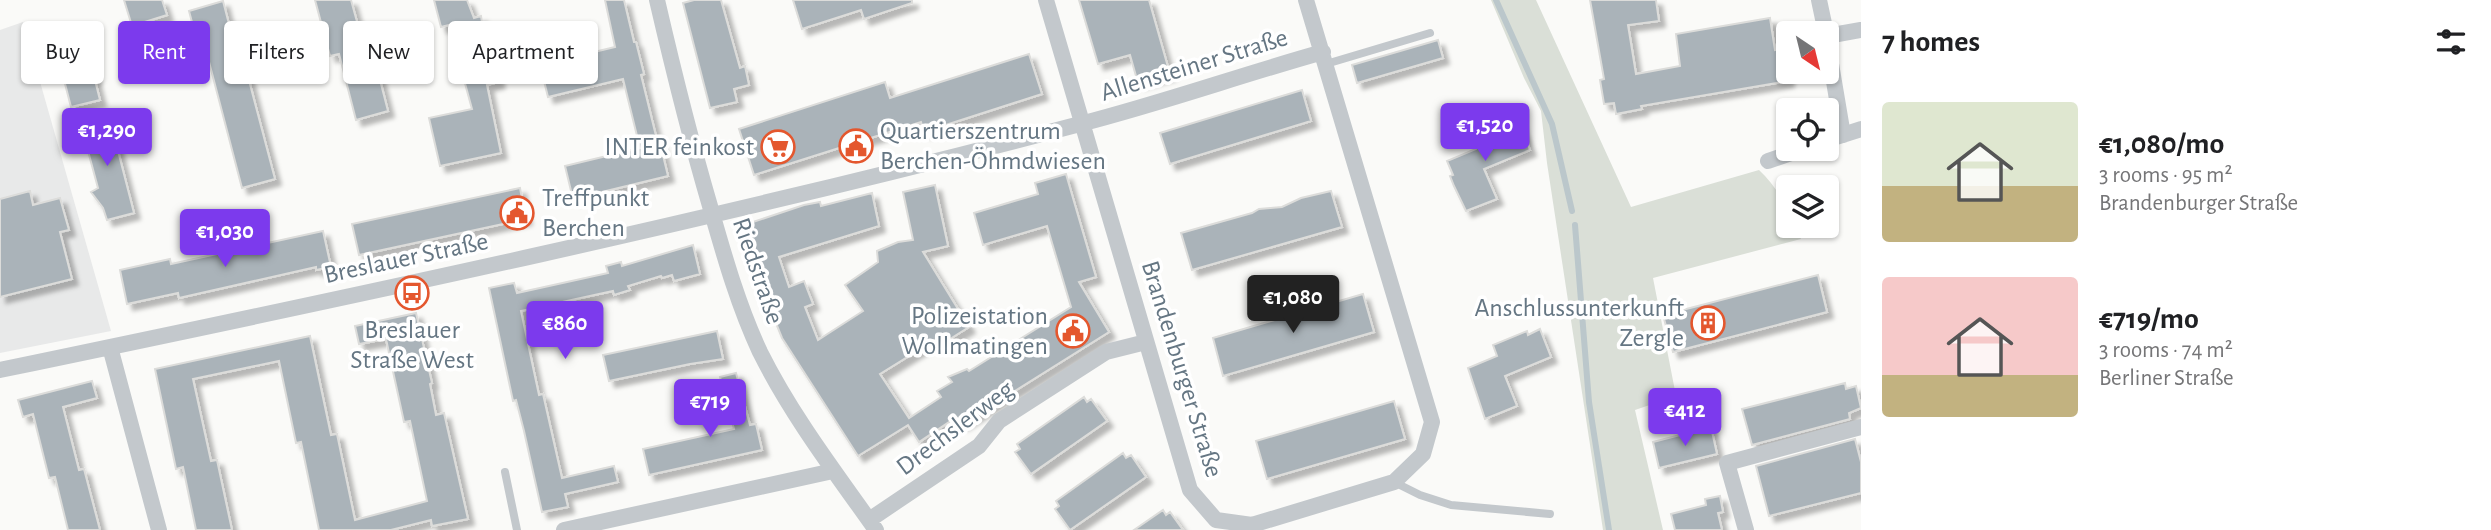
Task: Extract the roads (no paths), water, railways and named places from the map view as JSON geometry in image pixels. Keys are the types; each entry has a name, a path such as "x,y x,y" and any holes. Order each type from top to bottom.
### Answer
{"street":[{"name":"Riedstraße","path":"657,0 712,214 740,302 761,352 805,433 872,525"},
{"name":"Brandenburger Straße","path":"1046,0 1190,490 1212,525 1252,525 1394,482 1423,454 1432,422 1306,0"},
{"path":"1819,0 1824,21"},
{"path":"1839,34 1861,30"},
{"name":"Allensteiner Straße","path":"712,214 1083,124 1324,58"},
{"path":"1835,84 1843,135"},
{"path":"1839,136 1861,130"},
{"path":"1768,161 1776,158"},
{"name":"Breslauer Straße","path":"0,370 712,214"},
{"name":"Drechslerweg","path":"872,525 979,446 999,421 1106,352 1146,342"},
{"path":"110,347 159,530"},
{"path":"1746,530 1727,464 1861,427"},
{"path":"564,530 833,471"}],"lane":[{"path":"1324,58 1430,33"},
{"path":"505,472 517,530"},
{"path":"1394,482 1420,495 1451,505 1550,514"}],"waterway":[{"path":"1496,0 1552,124 1572,211"},
{"path":"1575,225 1589,402 1609,530"}],"place":[{"name":"Quartierszentrum Berchen-Öhmdwiesen","path":"856,146"},
{"name":"INTER feinkost","path":"778,147"},
{"name":"Treffpunkt Berchen","path":"517,213"},
{"name":"Breslauer Straße West","path":"412,293"},
{"name":"Anschlussunterkunft Zergle","path":"1708,323"},
{"name":"Polizeistation Wollmatingen","path":"1073,331"}]}
